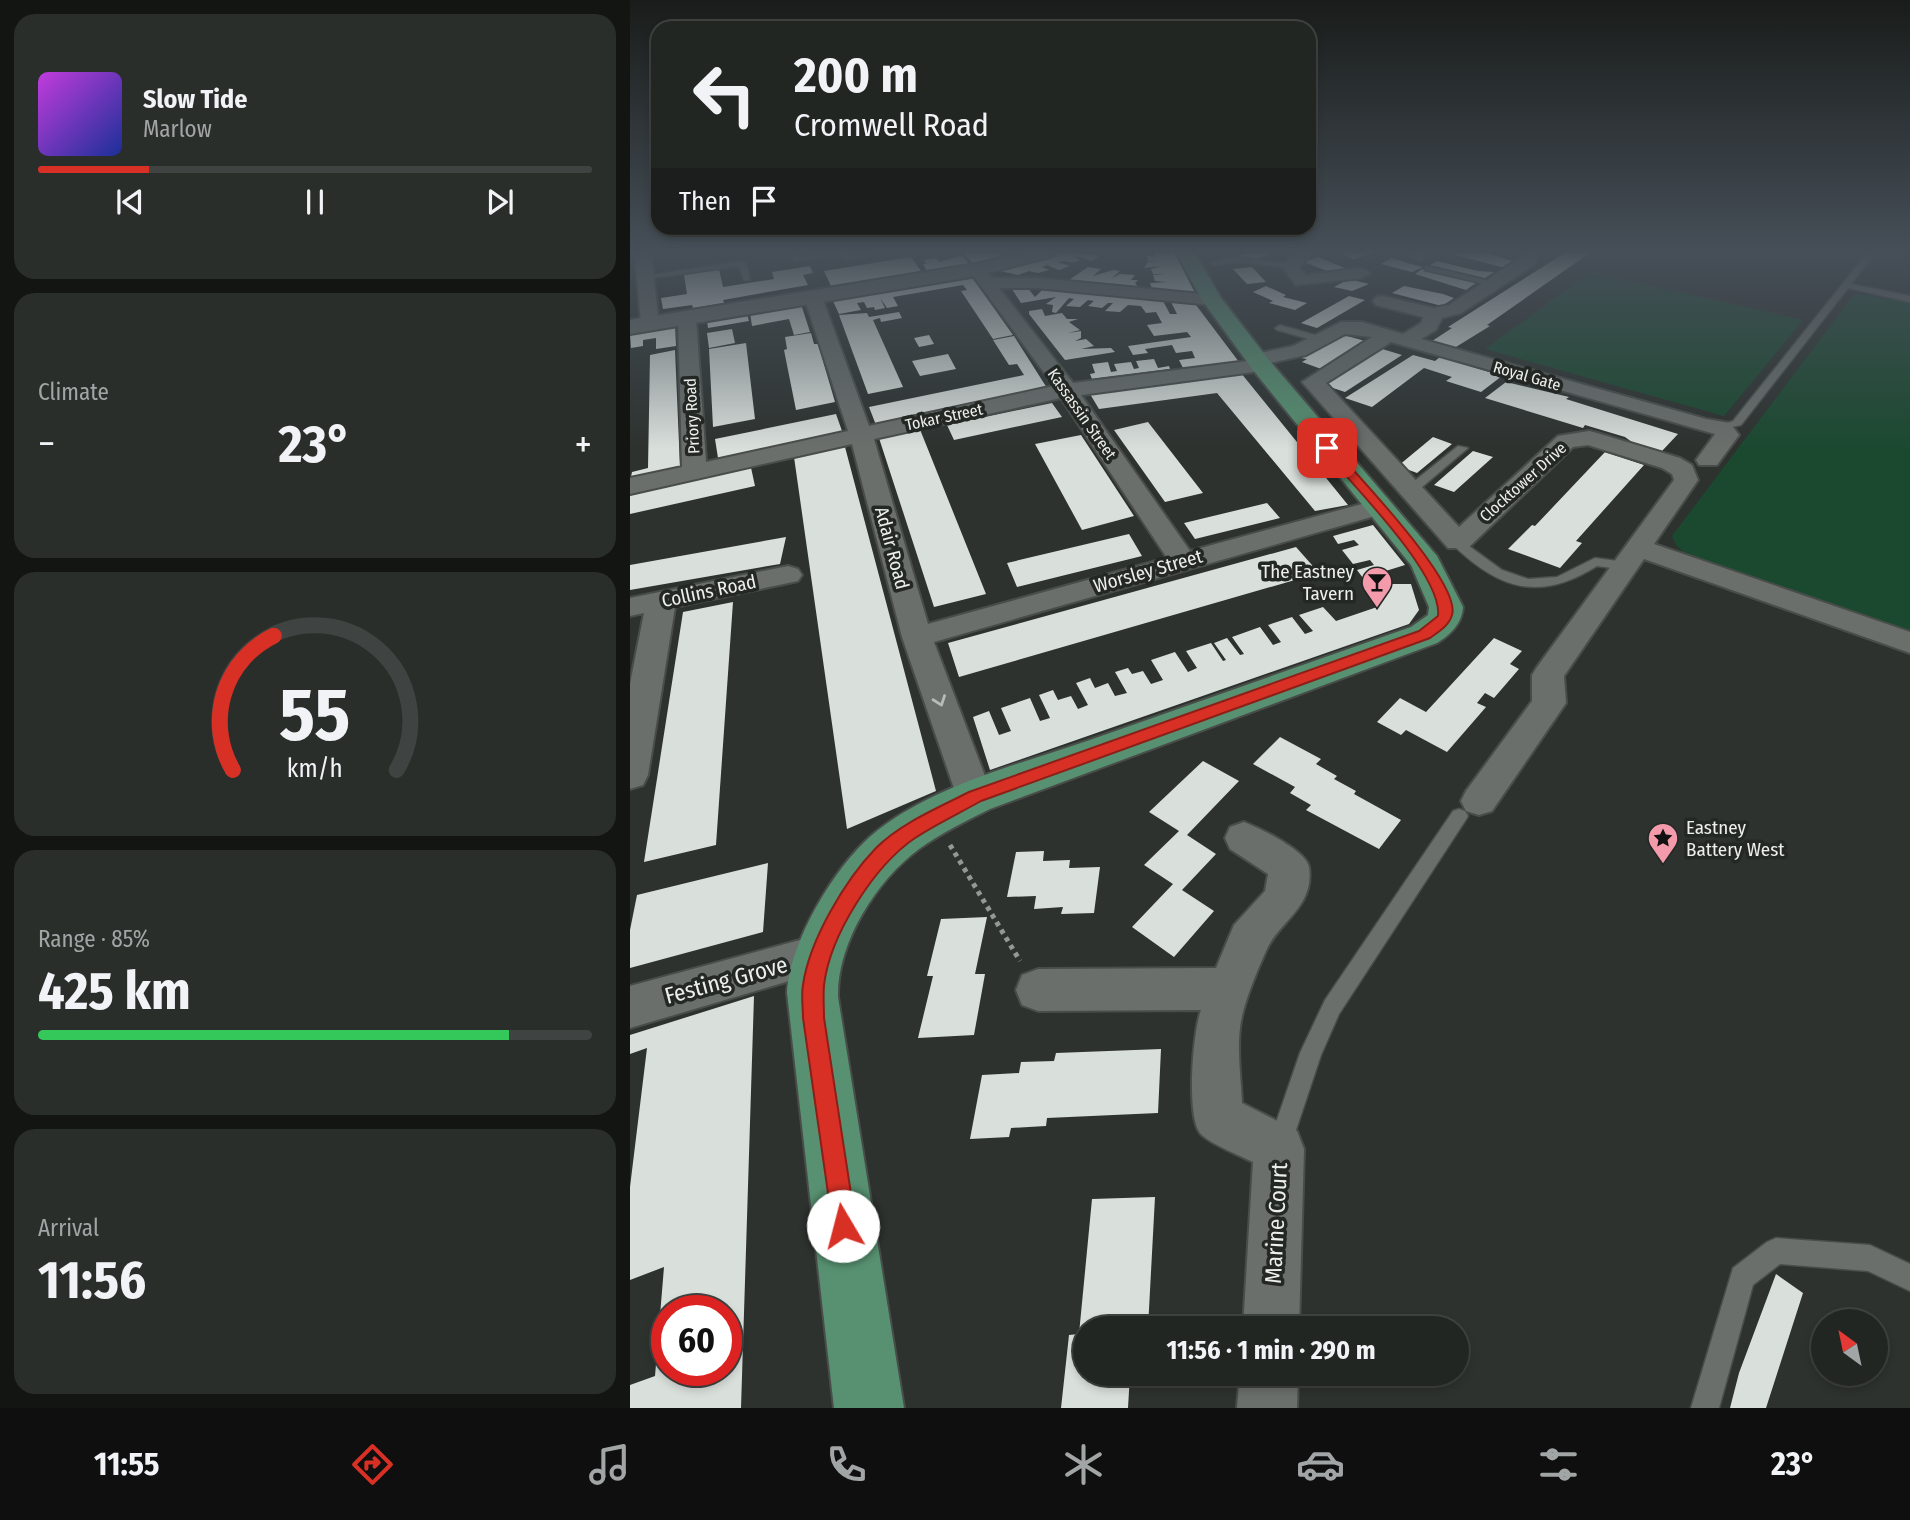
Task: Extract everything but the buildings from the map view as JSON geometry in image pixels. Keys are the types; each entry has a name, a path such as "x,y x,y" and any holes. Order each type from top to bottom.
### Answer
{"main road":[{"path":"640,325 687,318"},
{"path":"869,1408 814,1018 813,985 822,953 843,906 863,877 883,853 933,818 975,797 1424,635 1445,616 1446,607 1426,563 1225,318"}],"street":[{"name":"Priory Road","path":"687,318 694,472"},
{"name":"Adair Road","path":"820,318 862,435 917,637 975,797"},
{"name":"Kassassin Street","path":"1013,318 1067,390 1183,561"},
{"path":"1432,318 1429,326 1398,338 1313,382 1458,542"},
{"name":"Royal Gate","path":"1259,362 1299,351 1319,339 1351,327 1398,338 1704,426 1722,428"},
{"name":"Tokar Street","path":"630,486 1067,390 1259,362"},
{"path":"1708,460 1727,435 1722,428"},
{"name":"Clocktower Drive","path":"1458,542 1566,441 1589,438 1671,463 1683,470 1686,480 1633,557"},
{"name":"Worsley Street","path":"917,637 1380,507"},
{"path":"1469,809 1549,703 1548,675 1633,557 1910,643"},
{"name":"Collins Road","path":"646,604 788,575"},
{"path":"631,760 646,604"},
{"name":"Marine Court","path":"1244,838 1289,867 1284,898 1249,938 1228,989 1217,1027 1218,1117 1279,1149 1272,1316"},
{"name":"Festing Grove","path":"630,1007 822,953"},
{"path":"1038,990 1228,989"},
{"path":"1267,1408 1268,1386"}],"lane":[{"path":"1722,428 1737,424 1820,318"},
{"path":"1280,328 1319,339"},
{"path":"1411,490 1462,448"},
{"path":"1458,542 1485,567 1527,584 1557,581 1577,574 1595,562 1633,557"},
{"path":"1279,1149 1311,1053 1332,1007 1469,809"},
{"path":"1706,1408 1742,1278 1776,1251 1870,1258 1910,1278"}],"path":[{"path":"933,818 1038,990"}],"green space":[{"path":"1528,318 1793,318 1803,320 1724,416 1485,349"},
{"path":"1836,318 1910,318 1910,635 1689,557 1676,545 1672,536"}],"place":[{"name":"The Eastney Tavern","path":"1377,609"},
{"name":"Eastney Battery West","path":"1663,865"}],"route":[{"path":"843,1226 814,1018 813,985 822,953 843,906 883,853 909,832 975,797 1026,776 1424,635 1445,616 1446,607 1426,563 1327,448"}]}
